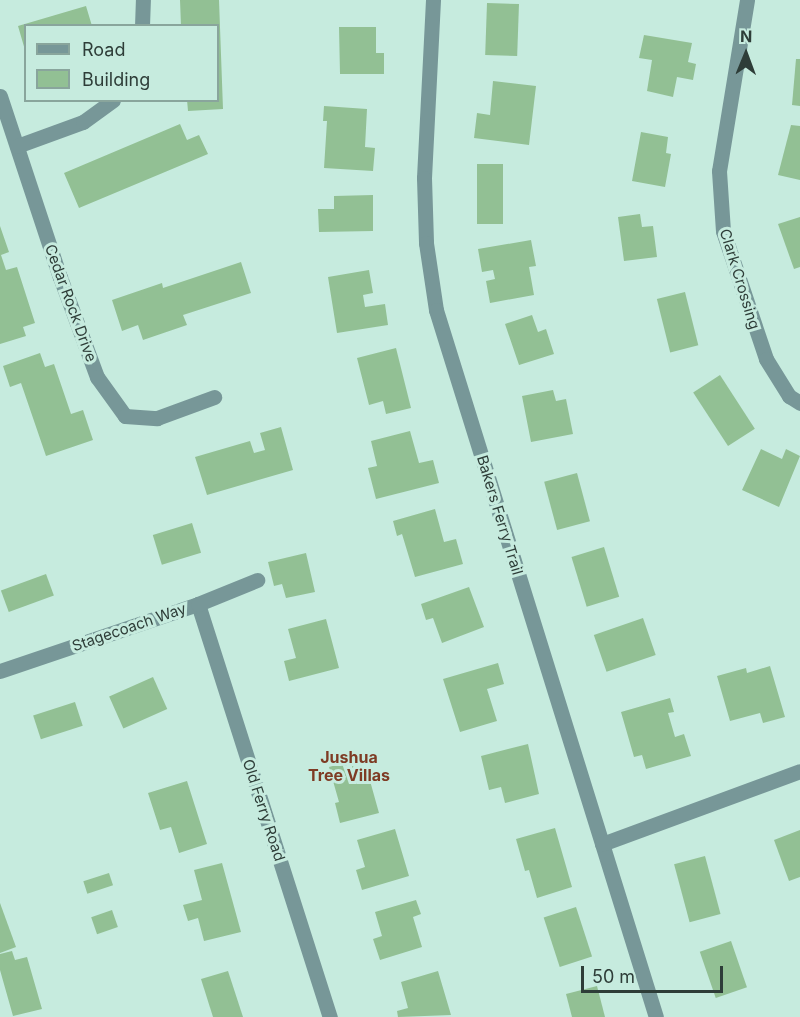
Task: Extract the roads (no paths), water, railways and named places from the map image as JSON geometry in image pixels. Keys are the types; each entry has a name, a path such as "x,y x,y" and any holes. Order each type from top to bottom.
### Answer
{"street":[{"path":"142,24 143,0"},
{"name":"Bakers Ferry Trail","path":"433,0 424,178 426,243 436,310 656,1017"},
{"name":"Clark Crossing","path":"747,0 719,171 723,231 766,358 789,396 800,403"},
{"name":"Cedar Rock Drive","path":"0,96 60,277 98,377 125,416 157,418 214,398"},
{"path":"17,146 83,122 110,102"},
{"name":"Stagecoach Way","path":"0,671 198,604 257,580"},
{"name":"Old Ferry Road","path":"198,604 330,1017"},
{"path":"602,844 800,771"}],"district":[{"name":"Jushua Tree Villas","path":"349,766"}]}
